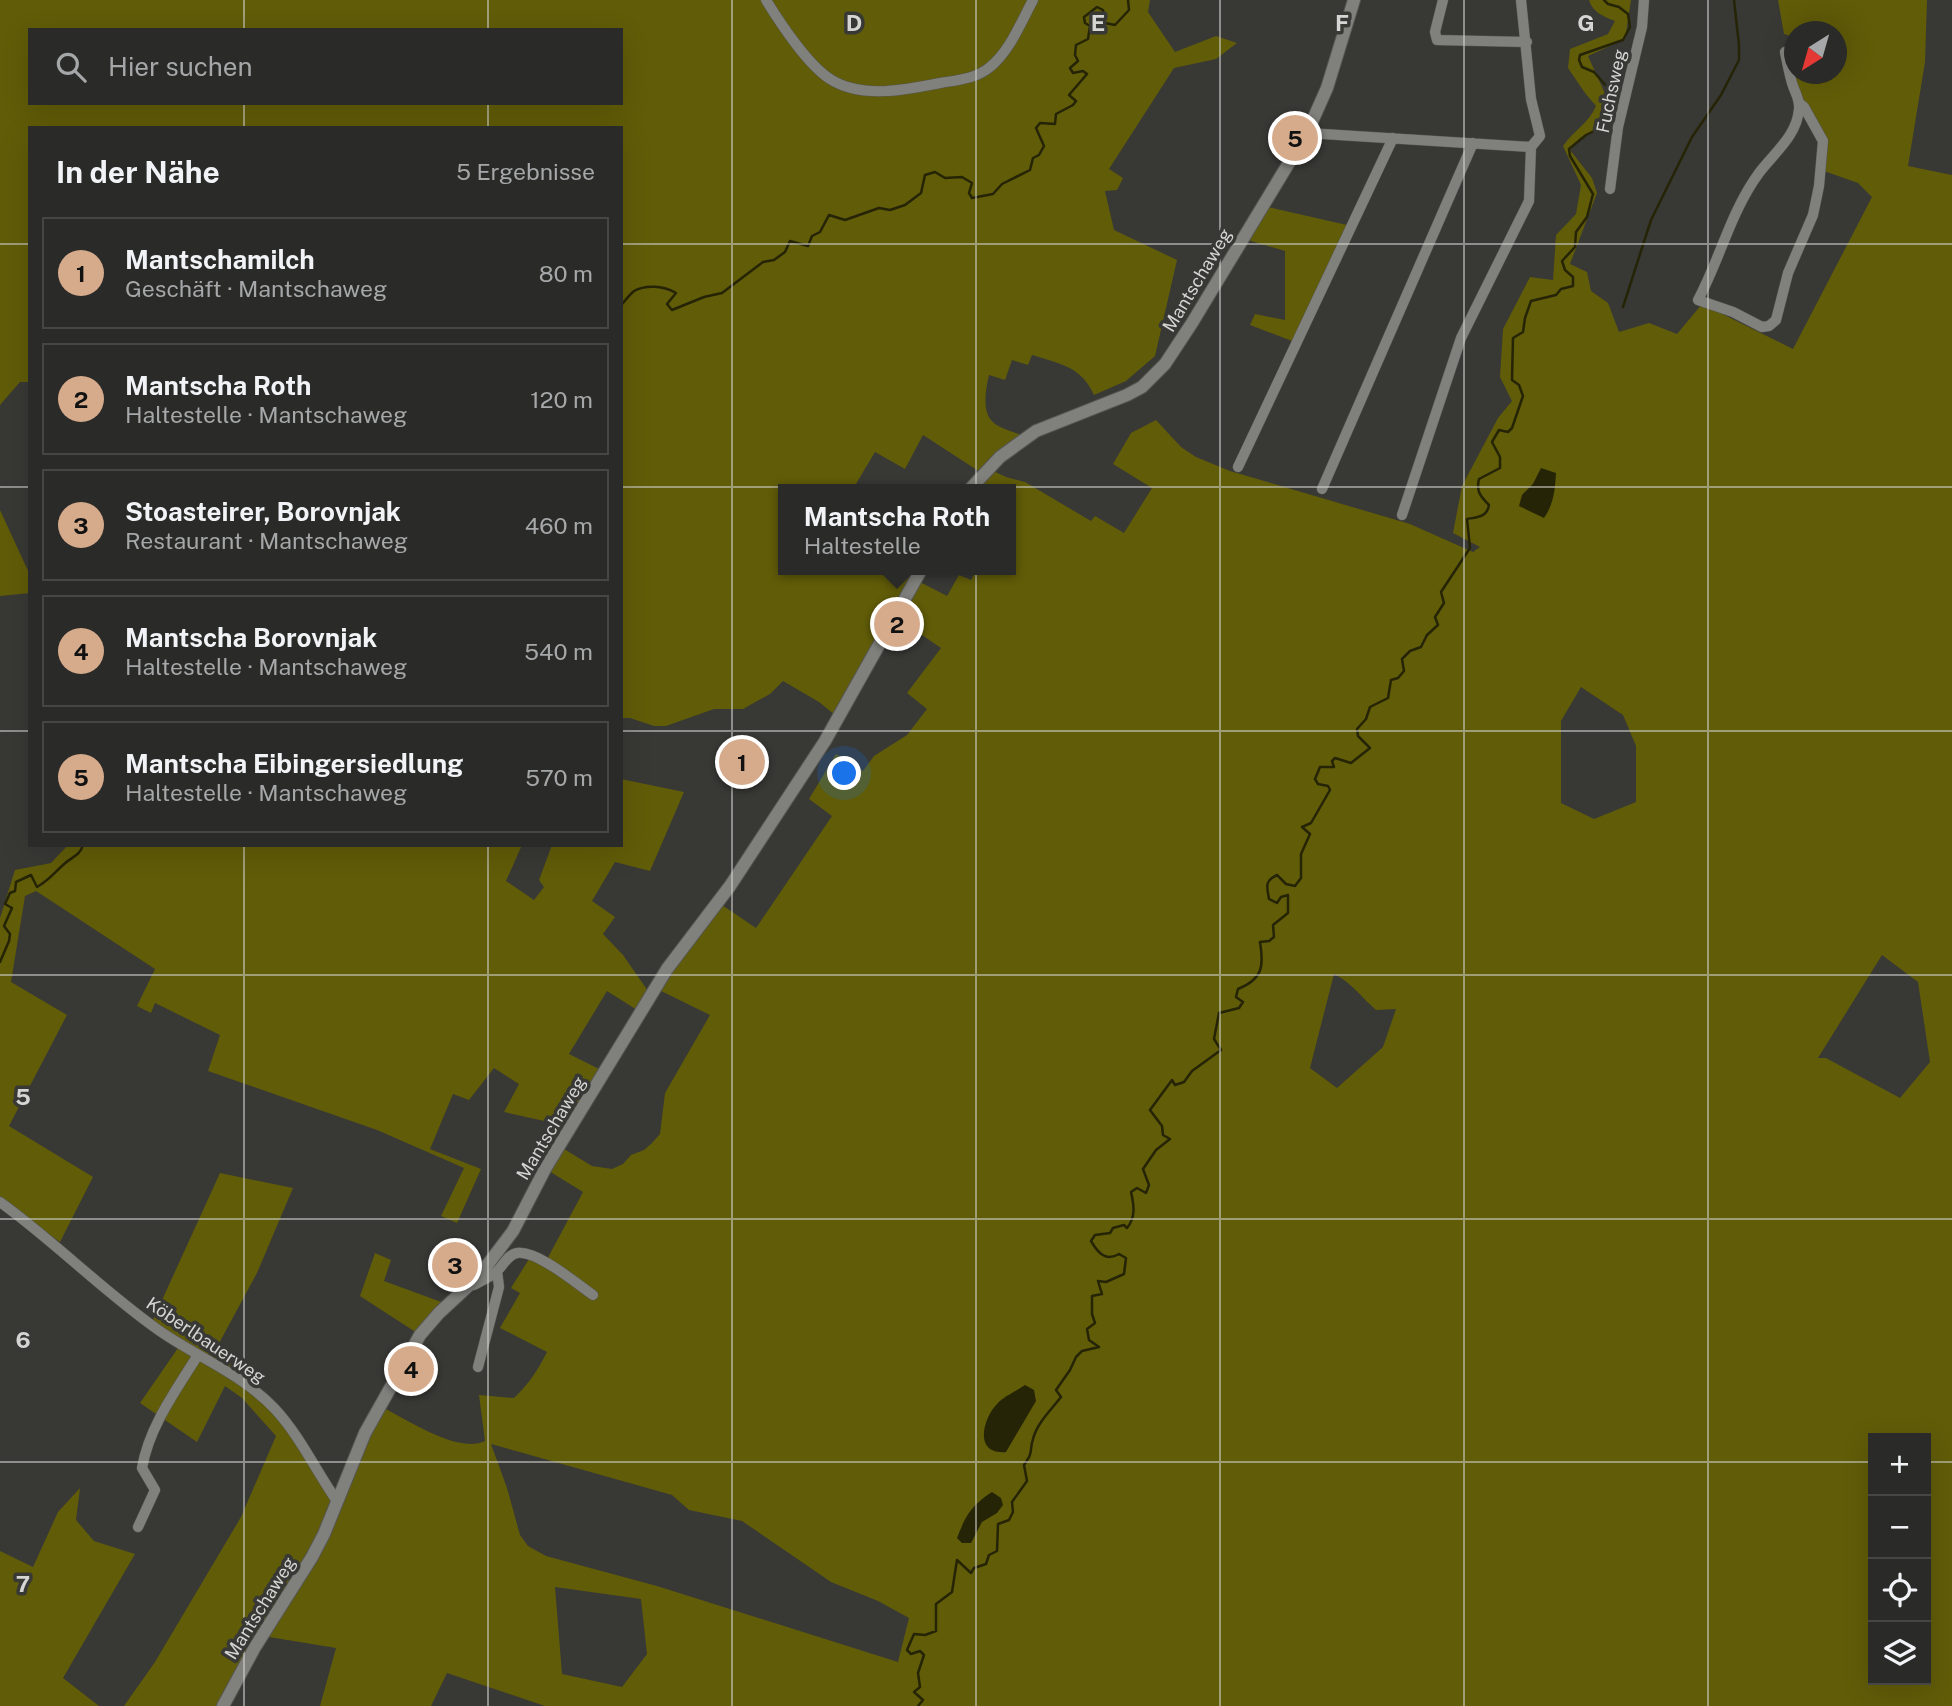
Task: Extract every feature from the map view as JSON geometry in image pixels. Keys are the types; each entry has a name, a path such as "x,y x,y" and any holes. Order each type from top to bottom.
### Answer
{"street":[{"path":"766,0 824,74 841,85 890,91 983,73 1007,47 1033,0"},
{"name":"Mantschaweg","path":"975,484 1000,457 1036,431 1127,395 1142,387 1165,364 1307,133 1326,88 1354,0"},
{"path":"1443,0 1435,32 1437,40 1527,42"},
{"path":"1402,515 1461,338 1529,201 1531,147 1540,136 1531,99 1521,0"},
{"name":"Fuchsweg","path":"1610,189 1618,127 1642,27 1644,0"},
{"path":"1794,84 1799,103 1794,129 1759,173 1734,217 1698,300 1733,312 1762,327 1769,326 1776,320 1788,272 1813,215 1818,196 1823,141 1799,103"},
{"path":"1307,133 1531,147"},
{"path":"1238,467 1393,138"},
{"path":"1322,489 1473,143"},
{"name":"Mantschaweg","path":"223,1706 255,1647 303,1574 324,1534 365,1433 402,1365 425,1329 479,1276 513,1231 545,1169 667,969 730,886 825,741 918,575"},
{"name":"Köberlbauerweg","path":"0,1202 144,1320 236,1376 274,1408 292,1430 337,1501"},
{"path":"508,1258 513,1231"},
{"path":"459,1294 497,1271 508,1258 517,1253 531,1255 593,1295"},
{"path":"478,1367 499,1287 497,1271"},
{"path":"138,1527 155,1490 142,1468 145,1450 198,1355"}],"shaded area":[{"path":"0,0 1150,0 1148,12 1175,52 1216,36 1237,43 1216,59 1174,68 1109,169 1123,178 1117,190 1105,191 1114,230 1177,260 1155,356 1126,381 1094,395 1089,385 1076,372 1032,355 1028,365 1012,360 1005,380 989,375 986,399 988,416 997,425 1021,435 980,472 923,435 905,469 875,452 856,484 778,484 778,575 913,575 835,715 819,702 783,681 770,694 743,709 714,709 666,726 654,726 623,718 623,126 28,126 28,382 20,382 0,405"},
{"path":"1589,0 1631,0 1625,39 1588,56 1612,109 1599,130 1580,138 1570,150 1592,178 1597,193 1570,264 1587,272 1591,291 1608,303 1619,332 1649,323 1677,334 1702,304 1793,349 1872,197 1858,183 1824,171 1825,145 1797,84 1847,84 1847,21 1784,21 1784,34 1778,0 1927,0 1925,62 1908,166 1952,175 1952,1706 545,1706 447,1673 431,1706 320,1706 336,1648 269,1637 382,1407 433,1434 461,1443 474,1444 485,1441 479,1395 514,1398 536,1371 547,1352 500,1328 520,1293 511,1288 529,1259 544,1265 583,1192 549,1171 564,1149 592,1166 612,1169 623,1164 631,1155 644,1150 660,1134 665,1093 710,1015 659,990 667,975 722,905 756,928 832,816 809,799 836,754 863,771 874,756 907,735 927,709 907,693 941,648 900,620 920,582 947,596 959,575 971,580 974,575 1016,575 1016,484 981,484 993,471 1025,482 1091,521 1095,516 1124,533 1152,488 1113,464 1131,433 1156,420 1181,447 1196,457 1230,471 1410,524 1473,552 1480,547 1453,533 1462,486 1498,418 1512,401 1500,377 1503,329 1530,277 1553,280 1556,235 1576,214 1581,185 1563,146 1596,106 1568,68 1570,49 1608,34 1615,21 1599,14","holes":["1541,469 1544,518 1522,495 1533,484","1581,687 1623,715 1636,746 1636,802 1594,819 1561,803 1561,721","1882,955 1918,982 1930,1062 1900,1098 1826,1058 1818,1058","1334,974 1376,1010 1396,1009 1383,1047 1337,1088 1310,1068","491,1444 672,1495 689,1510 742,1521 831,1582 878,1601 909,1618 898,1662 657,1586 546,1556 528,1546 520,1535","555,1587 641,1599 647,1654 622,1687 562,1674"]},
{"path":"1268,207 1347,225 1296,339 1292,341 1250,325 1255,314 1285,320 1285,251 1248,240"},
{"path":"1541,468 1556,473 1552,502 1544,518 1519,506 1522,495 1533,484"},
{"path":"0,510 28,571 28,593 0,596"},
{"path":"623,779 684,792 650,871 615,862 592,901 615,917 603,934 623,955 648,991 637,1010 607,991 569,1054 601,1070 567,1126 504,1112 519,1084 494,1068 469,1100 453,1094 430,1149 481,1169 457,1223 441,1216 464,1168 377,1130 208,1071 220,1035 155,1003 151,1013 137,1006 155,969 36,891 25,896 11,982 67,1015 9,1126 93,1177 60,1242 0,1199 0,918 15,870 51,863 66,847 521,847 506,881 534,900 544,887 539,880 551,847 623,847"},
{"path":"220,1173 293,1188 257,1273 217,1347 234,1360 230,1367 198,1352 152,1322"},
{"path":"375,1253 391,1260 384,1281 444,1303 417,1333 360,1296"},
{"path":"178,1348 234,1378 279,1418 332,1500 317,1537 220,1706 124,1706 155,1662 241,1517 276,1436 242,1398 225,1386 197,1442 140,1403"},
{"path":"1025,1385 1034,1390 1036,1401 1006,1452 989,1448 984,1434 992,1410 1000,1401"},
{"path":"80,1488 76,1520 94,1541 135,1554 63,1678 99,1706 0,1706 0,1551 33,1567 58,1512"},
{"path":"992,1492 1001,1498 1003,1505 997,1513 982,1522 971,1543 962,1543 957,1538 966,1517"}],"waterway":[{"path":"623,303 634,291 650,287 661,287 676,293 667,304 672,310 722,293 763,262 774,260 785,252 790,241 808,246 812,236 820,232 829,215 845,220 879,208 890,210 905,205 921,193 925,175 935,172 945,178 962,177 972,183 969,193 972,198 993,194 1002,184 1030,170 1033,158 1039,155 1044,146 1036,128 1040,123 1055,124 1056,114 1076,101 1069,95 1087,74 1083,71 1073,73 1070,68 1078,61 1075,55 1076,45 1088,39 1090,26 1085,23 1084,17 1097,7 1103,10 1105,23 1115,25 1129,10 1128,0"},
{"path":"918,1706 923,1700 914,1692 920,1687 918,1673 924,1655 920,1651 911,1654 907,1650 914,1634 925,1635 936,1631 936,1604 952,1592 957,1560 971,1573 974,1568 986,1564 989,1555 997,1551 998,1524 1009,1520 1013,1512 1012,1502 1027,1481 1024,1465 1038,1428 1061,1397 1056,1390 1076,1357 1082,1351 1099,1347 1089,1340 1087,1329 1095,1323 1092,1296 1102,1294 1098,1281 1106,1282 1124,1274 1126,1258 1119,1254 1106,1257 1091,1241 1095,1235 1110,1233 1113,1228 1124,1225 1127,1228 1133,1215 1131,1192 1137,1188 1146,1193 1149,1185 1143,1169 1156,1150 1170,1139 1163,1135 1162,1126 1150,1110 1172,1080 1175,1085 1184,1082 1192,1071 1221,1050 1214,1039 1219,1013 1239,1008 1243,1002 1236,997 1238,989 1253,981 1260,971 1260,942 1274,937 1273,925 1288,913 1288,895 1281,897 1277,903 1269,899 1268,882 1277,875 1286,884 1295,886 1301,878 1301,854 1310,834 1302,827 1311,823 1330,790 1328,786 1318,784 1315,779 1320,767 1334,767 1332,761 1335,758 1351,763 1370,748 1358,736 1357,729 1366,719 1370,707 1388,698 1391,680 1398,678 1404,671 1402,659 1410,651 1421,647 1427,635 1438,625 1435,617 1444,603 1441,592 1470,548 1467,519 1481,516 1488,509 1489,505 1478,490 1479,479 1500,468 1500,457 1492,442 1499,430 1508,432 1512,428 1523,396 1519,385 1512,380 1513,338 1523,332 1531,301 1556,295 1561,289 1573,286 1573,277 1565,270 1562,261 1575,247 1576,232 1587,217 1593,194 1570,156 1569,149 1586,135 1604,126 1604,101 1608,93 1607,87 1594,72 1582,67 1580,55 1623,40 1630,27 1628,14 1604,0"},
{"path":"1623,307 1651,220 1692,137 1721,95 1739,60 1734,0"},
{"path":"0,962 10,934 4,926 12,908 5,904 10,893 15,891 16,882 31,875 37,887 82,847"}],"place":[{"name":"Mantscha Eibingersiedlung","path":"1295,138"},
{"name":"Mantscha Roth","path":"897,624"},
{"name":"Mantschamilch","path":"742,762"},
{"name":"Stoasteirer, Borovnjak","path":"455,1265"},
{"name":"Mantscha Borovnjak","path":"411,1369"}]}
